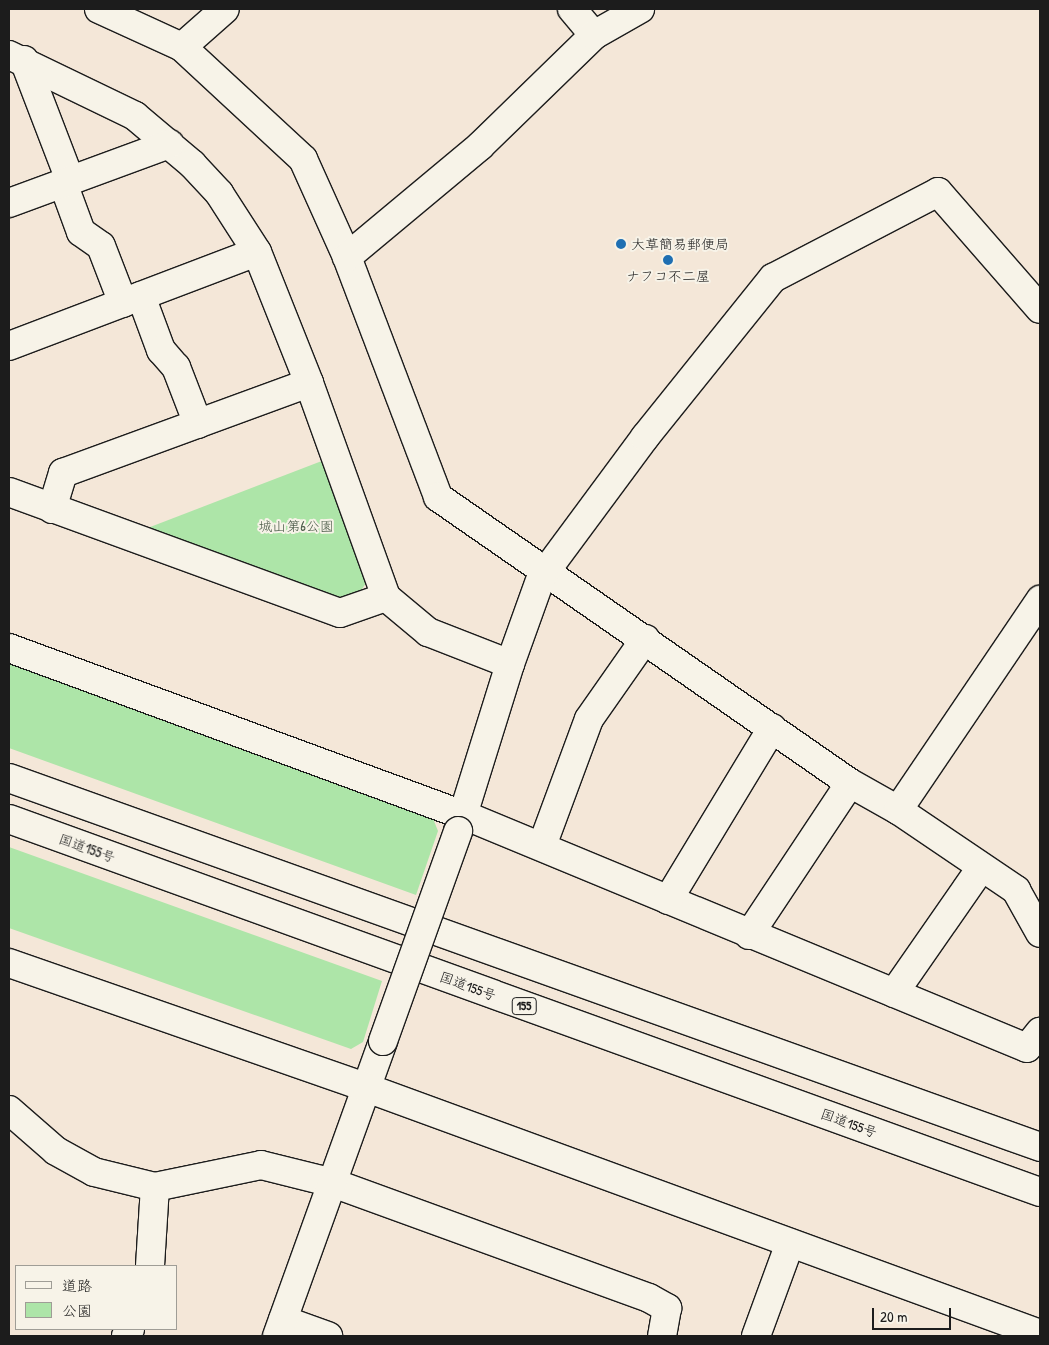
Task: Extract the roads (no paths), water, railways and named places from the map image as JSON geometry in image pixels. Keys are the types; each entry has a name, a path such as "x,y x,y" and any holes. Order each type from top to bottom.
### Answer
{"main road":[{"path":"99,9 182,47 303,159 348,257 438,497 850,783 898,810 1016,890 1040,934"},
{"path":"182,47 225,9"},
{"path":"572,9 594,34"},
{"path":"348,257 480,146 594,34 640,9"},
{"path":"16,58 135,116 169,144 218,193 257,252 309,383 386,597 428,632 510,664"},
{"path":"16,58 67,181 81,232 101,246 161,350 176,367 198,424"},
{"path":"9,203 169,144"},
{"path":"328,1336 280,1328 461,823 510,664 545,570 644,437 773,278 938,192 1040,309"},
{"path":"9,346 257,252"},
{"path":"52,509 63,473 309,383"},
{"path":"9,492 340,613 386,597"},
{"path":"898,810 1040,600"},
{"path":"542,846 589,719 645,639"},
{"path":"9,648 461,823 542,846 749,935 1027,1048 1040,1032"},
{"path":"668,900 772,728"},
{"path":"9,778 1040,1147"},
{"path":"749,935 850,783"},
{"name":"国道155号","path":"9,819 1040,1192"},
{"path":"894,993 981,868"},
{"path":"9,963 367,1088 1040,1334"},
{"path":"9,1110 56,1150 94,1172 155,1187 261,1165 333,1182 649,1298 667,1308 662,1336"},
{"path":"150,1265 155,1187"},
{"path":"756,1336 790,1243"}],"place":[{"name":"大草簡易郵便局","path":"621,244"},
{"name":"ナフコ不二屋","path":"668,260"}],"park label":[{"name":"城山第6公園","path":"296,526"}]}
